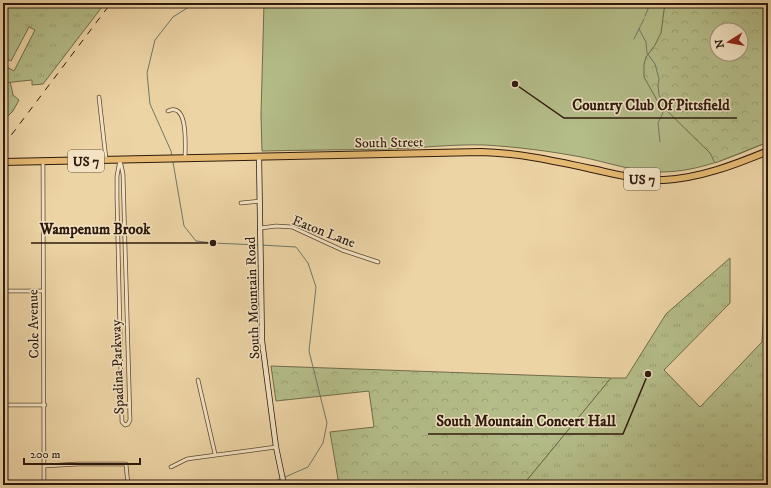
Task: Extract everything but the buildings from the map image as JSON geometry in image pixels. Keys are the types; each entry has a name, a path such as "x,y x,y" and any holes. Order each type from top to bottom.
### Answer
{"highway":[{"name":"South Street","path":"4,162 500,153 553,160 629,177 662,180 708,174 768,151"}],"street":[{"path":"99,97 106,161"},
{"path":"168,111 174,109 177,110 182,118 184,128 185,159"},
{"name":"South Mountain Road","path":"259,157 262,341 276,447 283,480"},
{"name":"Spadina Parkway","path":"120,160 123,174 130,420 128,424 125,425 122,422 117,237 117,176 120,160"},
{"path":"3,174 4,162"},
{"name":"Cole Avenue","path":"43,162 45,405 44,485"},
{"path":"241,203 260,201"},
{"name":"Eaton Lane","path":"261,228 276,226 292,227 342,250 378,262"},
{"path":"117,237 124,237"},
{"path":"3,291 43,291"},
{"path":"119,299 126,299"},
{"path":"198,380 215,454"},
{"path":"3,405 45,405"},
{"path":"171,467 188,459 215,454 276,447"},
{"path":"44,466 126,464 128,485"}],"green space":[{"path":"3,3 105,3 43,84 32,85 32,80 3,83 3,65 14,71 35,30 29,27 11,61 3,57"},
{"path":"264,3 768,3 768,142 742,153 703,166 675,171 651,172 557,153 485,145 389,149 262,151 261,115"},
{"path":"665,3 768,3 768,142 715,163 710,153 658,102 644,77 646,57 655,45 661,33"},
{"path":"3,66 11,70 10,81 13,95 19,100 3,124"},
{"path":"730,258 730,303 664,370 700,407 762,342 765,275 768,273 768,485 523,485 611,378 626,378 666,314"},
{"path":"271,366 611,378 523,485 339,485 330,432 374,427 369,391 276,401"}],"waterway":[{"path":"172,157 171,151 150,104 147,73 155,40 173,17 195,3"},
{"path":"645,16 648,9 647,3"},
{"path":"634,39 644,19"},
{"path":"639,29 646,42 647,53 655,64 659,79 659,95 665,106 658,123 660,142"},
{"path":"173,162 184,226 196,241 258,245"},
{"path":"261,245 296,247 308,263 316,287 309,351 327,423 323,443 308,467 285,477"},
{"path":"266,485 280,479"}],"railway":[{"path":"3,146 111,3"}],"place":[{"name":"Country Club Of Pittsfield","path":"515,84"},
{"name":"Wampenum Brook","path":"213,243"},
{"name":"South Mountain Concert Hall","path":"648,374"}]}
